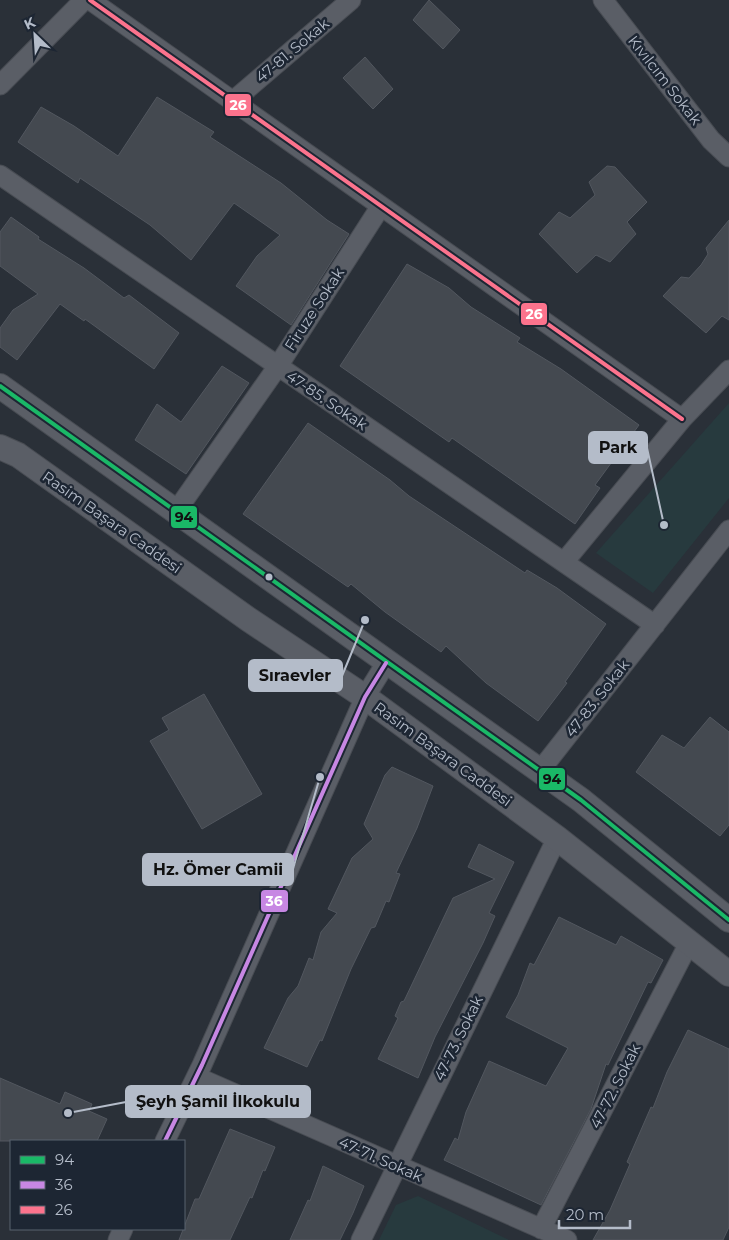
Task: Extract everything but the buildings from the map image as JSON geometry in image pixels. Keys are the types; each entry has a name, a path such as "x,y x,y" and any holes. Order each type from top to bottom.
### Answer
{"street":[{"path":"0,85 84,0"},
{"path":"90,0 682,419"},
{"name":"47-81. Sokak","path":"233,101 351,0"},
{"name":"Kıvılcım Sokak","path":"603,0 711,140 729,157"},
{"name":"47-85. Sokak","path":"0,175 655,625"},
{"name":"Firuze Sokak","path":"177,510 278,366 382,206"},
{"path":"564,562 682,419 729,370"},
{"path":"0,386 177,510 386,663 581,800 729,920"},
{"name":"Rasim Başara Caddesi","path":"0,447 18,454 248,619 365,697 557,838 729,974"},
{"name":"47-83. Sokak","path":"539,772 729,530"},
{"path":"165,1140 197,1076 365,697 386,663"},
{"name":"47-73. Sokak","path":"361,1240 395,1166 557,838"},
{"name":"47-72. Sokak","path":"541,1229 689,944"},
{"name":"47-71. Sokak","path":"197,1076 395,1166 567,1240"}],"green space":[{"path":"729,403 729,498 653,593 596,553"},
{"path":"418,1196 509,1240 379,1240 396,1205"}],"transit line":[{"name":"26","path":"90,0 682,419"},
{"name":"94","path":"0,386 581,800 729,920"},
{"name":"36","path":"165,1140 202,1065 365,697 386,663"}],"place":[{"name":"Park","path":"664,525"},
{"name":"Sıraevler","path":"365,620"},
{"name":"Hz. Ömer Camii","path":"320,777"},
{"name":"Şeyh Şamil İlkokulu","path":"68,1113"}]}
